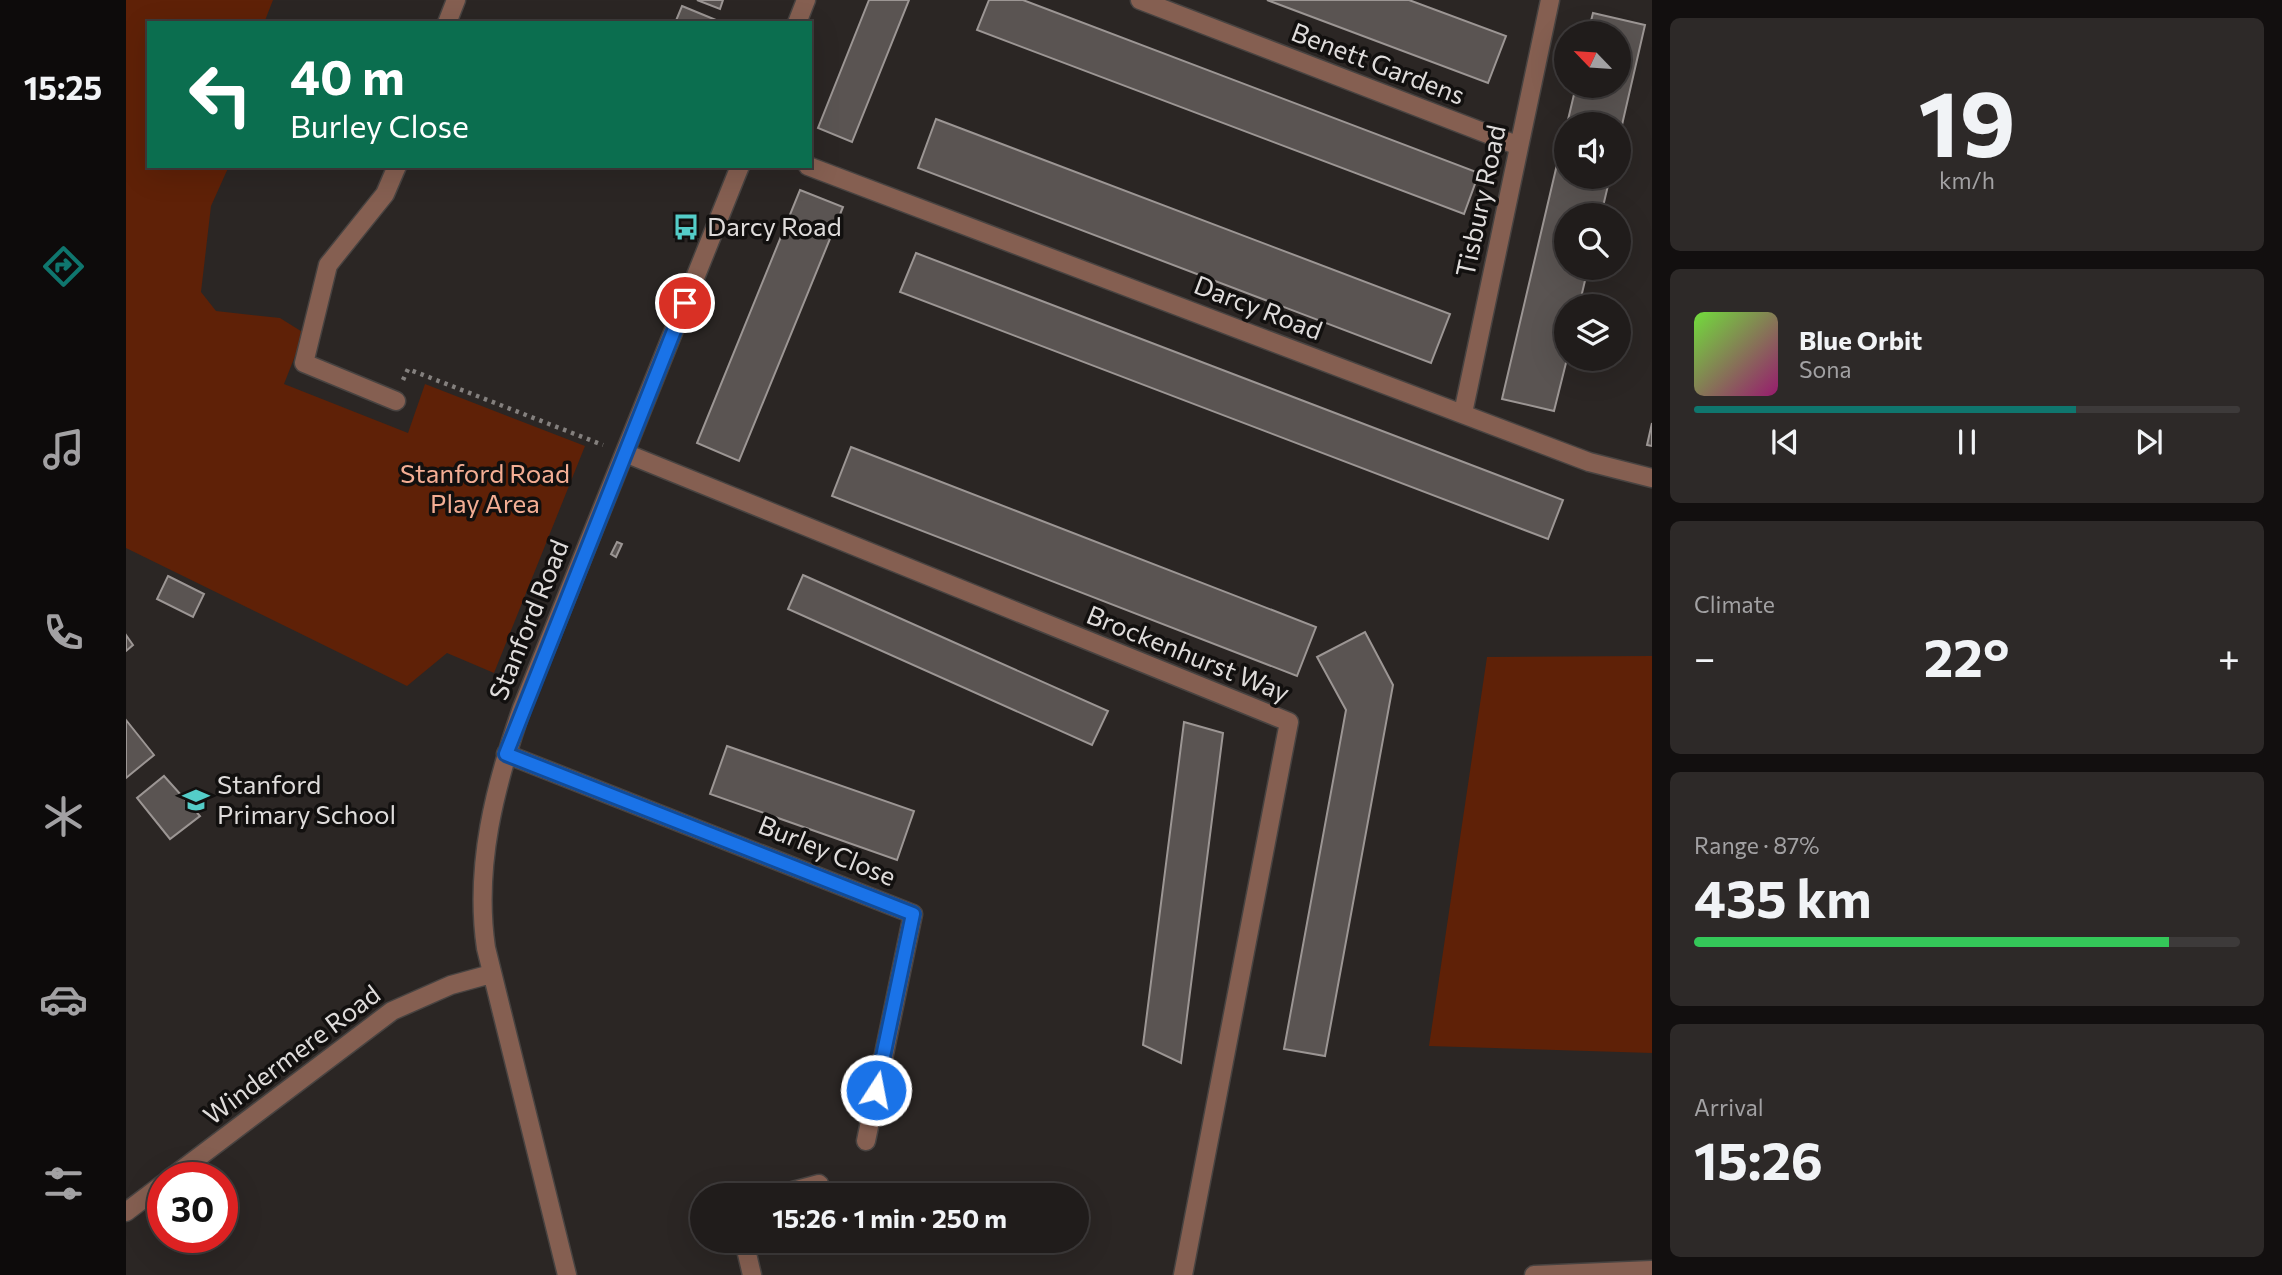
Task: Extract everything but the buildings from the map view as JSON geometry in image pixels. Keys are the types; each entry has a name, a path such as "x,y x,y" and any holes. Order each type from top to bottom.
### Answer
{"street":[{"path":"448,21 456,0"},
{"path":"798,21 806,0"},
{"name":"Benett Gardens","path":"1140,0 1520,146"},
{"name":"Tisbury Road","path":"1463,413 1550,0"},
{"path":"396,168 384,194 328,265 304,363 396,401"},
{"name":"Stanford Road","path":"567,1275 491,974 481,918 482,884 491,815 506,754 739,168"},
{"name":"Darcy Road","path":"812,168 1589,462 1652,478"},
{"name":"Brockenhurst Way","path":"625,453 1289,722 1183,1275"},
{"name":"Burley Close","path":"506,754 913,914 866,1141"},
{"name":"Windermere Road","path":"192,1162 392,1011 451,985 491,974"},
{"path":"126,1212 147,1196"},
{"path":"747,1253 752,1275"},
{"path":"1534,1275 1652,1270"}],"path":[{"path":"396,401 408,369 625,453"}],"green space":[{"name":"Stanford Road Play Area","path":"126,0 273,0 265,21 147,21 147,168 228,168 211,206 201,292 216,311 280,318 304,333 284,384 408,433 425,384 585,446 494,673 447,653 407,686 126,548"},
{"path":"1652,656 1652,1053 1429,1046 1487,657"}],"place":[{"name":"Darcy Road","path":"686,227"},
{"name":"Stanford Primary School","path":"196,800"}],"route":[{"path":"685,303 506,754 913,914 876,1090"}]}
